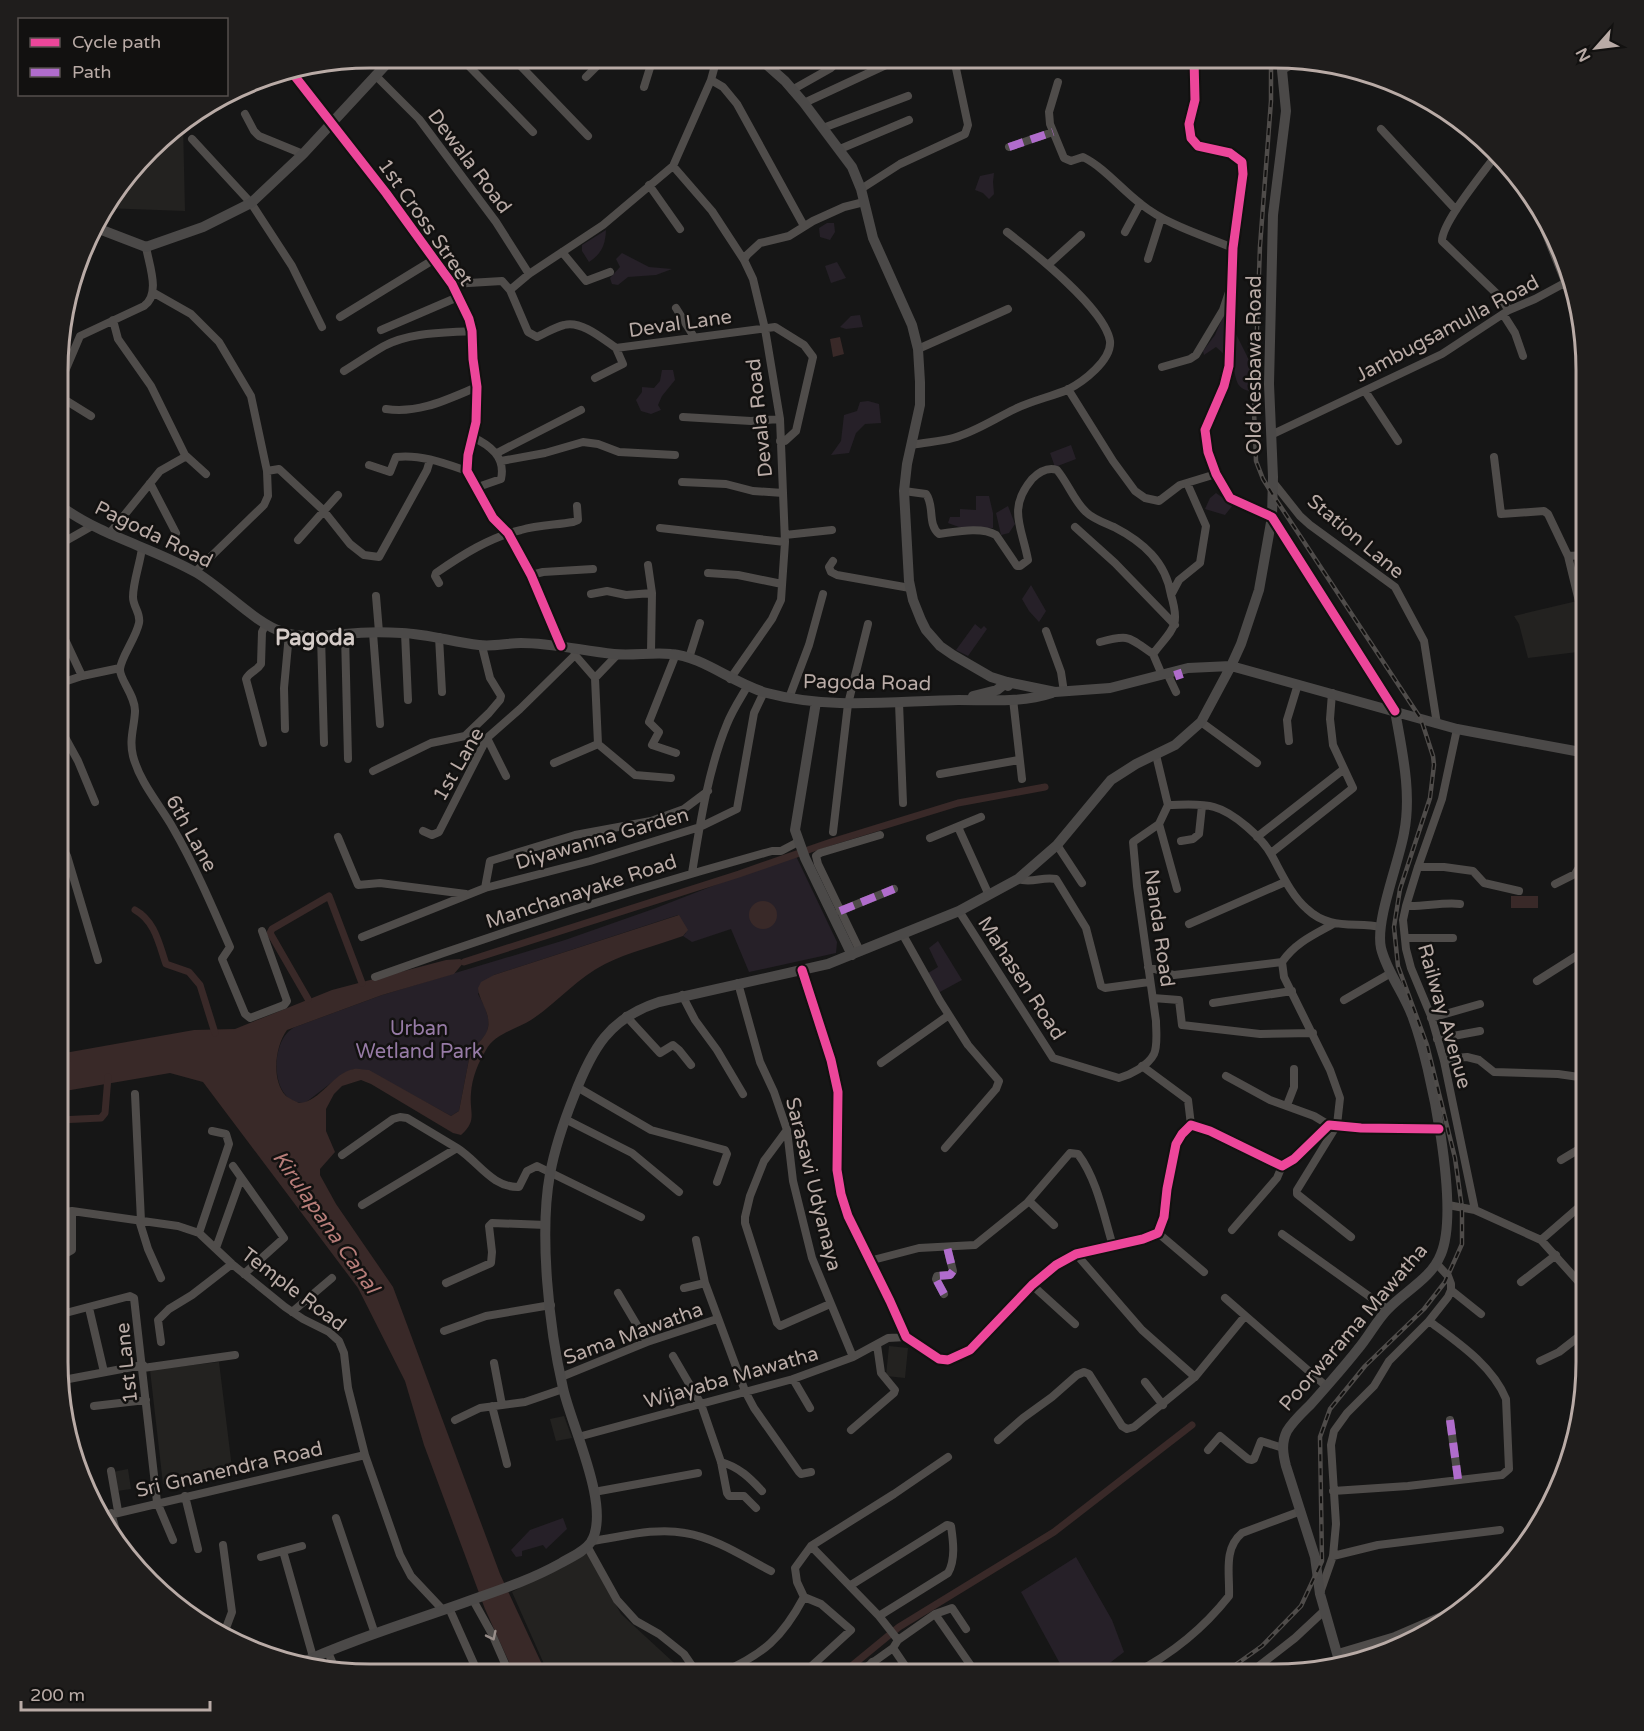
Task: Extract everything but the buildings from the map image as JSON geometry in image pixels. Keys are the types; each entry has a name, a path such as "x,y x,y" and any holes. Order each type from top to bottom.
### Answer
{"main road":[{"path":"102,230 146,247 202,227 251,203 303,154 382,68"},
{"path":"769,68 804,104 852,167 861,189 873,238 912,325 918,350 920,405 917,444 907,465 904,491 910,588 921,620 933,639 953,655 982,672 1007,682 1059,692 1110,688 1188,668 1232,666 1457,729 1576,751"},
{"name":"Old Kesbawa Road","path":"1201,722 1232,666 1259,591 1272,517 1269,384 1273,215 1286,111 1282,68"},
{"name":"Pagoda Road","path":"68,511 92,526 195,572 217,585 266,624 289,634 321,636 376,632 405,633 482,646 520,643 561,646 574,652 617,655 651,652 676,654 689,658 747,687 789,698 816,702 848,704 962,700 976,702 1059,692"},
{"path":"977,695 989,685 982,672"},
{"path":"1007,682 1009,699"},
{"name":"Pagoda Road","path":"962,700 997,690 1007,682"},
{"path":"816,702 795,830 805,858 856,953"},
{"path":"1381,927 1404,831 1407,794 1395,711"},
{"path":"313,1657 510,1586 546,1571 582,1551 590,1543 597,1518 594,1492 563,1389 552,1332 546,1225 550,1173 565,1119 583,1073 599,1044 626,1016 642,1007 682,995 828,964 959,911 988,893 1018,879 1057,845 1111,780 1181,740 1201,722"},
{"name":"Poorwarama Mawatha","path":"1283,1448 1288,1430 1358,1349 1387,1309 1420,1282 1436,1263 1442,1254 1446,1233 1448,1205 1439,1129 1422,1048 1413,1016 1391,973 1381,947 1381,927"},
{"path":"1283,1448 1286,1466 1315,1557 1320,1594 1338,1657"}],"street":[{"name":"Dewala Road","path":"376,68 419,119 496,222 529,274"},
{"path":"471,68 533,132"},
{"path":"523,68 588,136"},
{"path":"586,77 595,68"},
{"path":"644,87 650,68"},
{"path":"452,284 502,281 510,290 529,274 603,225 625,207 673,166 714,68"},
{"path":"792,90 831,68"},
{"path":"804,104 880,68"},
{"path":"861,189 900,164 964,134 968,125 956,68"},
{"path":"1194,68 1195,100 1189,124 1191,138 1198,146 1230,153 1242,162 1243,174 1233,248 1229,366 1224,386 1206,430 1208,452 1216,474 1230,498 1272,517 1395,711"},
{"name":"1st Cross Street","path":"296,77 386,193 452,284 469,320 477,387 476,422 467,471"},
{"path":"711,80 723,87 737,105 804,226"},
{"path":"1058,82 1049,112 1050,124 1064,158 1071,161 1083,157 1094,163 1140,204 1161,218 1233,248"},
{"path":"824,128 908,96"},
{"path":"245,114 254,131 260,136 303,154"},
{"path":"840,149 909,120"},
{"path":"1381,129 1456,210"},
{"path":"1009,147 1053,132"},
{"path":"192,139 251,203 292,266 322,327"},
{"path":"1493,161 1456,210 1442,235 1442,241 1497,294 1523,356"},
{"name":"Devala Road","path":"673,166 712,212 744,260 753,279 765,329 780,419 785,538 782,600 772,619 730,679"},
{"path":"649,185 680,229"},
{"path":"744,260 760,243 789,236 804,226 844,207 864,202"},
{"path":"1125,232 1140,204"},
{"path":"1148,259 1161,218"},
{"path":"917,444 950,439 974,431 1016,408 1068,389 1106,359 1110,348 1109,339 1091,309 1049,264 1007,232"},
{"path":"1049,264 1081,235"},
{"path":"68,354 80,336 151,301 154,293 146,247"},
{"path":"562,252 586,281 610,272"},
{"path":"340,316 433,260"},
{"path":"1162,367 1196,355 1223,309 1232,283"},
{"name":"Jambugsamulla Road","path":"1271,435 1442,354 1506,312 1564,284"},
{"name":"Deval Lane","path":"510,290 528,332 537,337 566,324 577,325 616,348 775,327 804,345 813,357 796,431 785,441 780,441"},
{"path":"154,293 191,314 219,342 250,396 267,471 268,496 264,505 195,572"},
{"path":"381,330 458,297"},
{"path":"676,308 694,337"},
{"path":"918,350 1008,309"},
{"path":"113,320 118,339 151,386 185,455 206,474"},
{"path":"344,371 386,345 401,339 427,333 472,331"},
{"path":"595,378 623,364 616,348"},
{"path":"386,409 401,411 431,405 477,387"},
{"path":"1068,389 1113,461 1135,491 1144,498 1159,501 1187,483 1216,474"},
{"path":"1365,391 1398,441"},
{"path":"68,401 92,416"},
{"path":"499,457 581,410"},
{"path":"683,417 751,421 780,419"},
{"path":"472,437 486,444 499,457 501,479 475,488"},
{"path":"499,457 545,453 583,442 639,455 675,455"},
{"path":"109,534 160,471 185,455"},
{"path":"369,465 390,472 396,457 406,456 467,471 493,518 508,533 531,576 561,646"},
{"path":"1494,458 1501,514 1544,511 1548,514 1568,556 1576,589"},
{"path":"267,471 279,469 323,510 350,544 364,555 379,557 427,470 429,460"},
{"path":"904,491 926,494 930,499 933,525 939,534 970,531 991,532 996,535 1017,566 1020,566 1028,560 1017,521 1024,489 1035,476 1046,469 1057,470 1088,514 1140,543 1165,572 1176,609 1175,626 1153,654"},
{"path":"682,482 726,484 753,491 783,493"},
{"name":"Station Lane","path":"1273,482 1310,525 1395,587 1424,642 1437,724"},
{"path":"150,483 176,533"},
{"path":"1171,595 1179,580 1200,563 1206,526 1187,483"},
{"path":"298,540 338,495"},
{"path":"439,582 435,576 436,573 454,560 508,533 578,520 577,506"},
{"path":"68,540 92,526"},
{"path":"1075,527 1115,563 1175,626"},
{"path":"660,528 785,538 832,530"},
{"path":"68,681 120,668 133,643 140,622 140,615 133,599 142,548"},
{"path":"1568,556 1576,556"},
{"path":"833,561 829,567 831,572 910,588"},
{"path":"648,565 652,593 651,652"},
{"path":"531,576 543,572 593,569"},
{"path":"708,573 738,575 782,584"},
{"path":"591,594 607,591 626,596 652,593"},
{"path":"789,698 809,645 823,594"},
{"path":"376,596 380,724"},
{"path":"689,658 700,623"},
{"path":"262,743 246,679 249,673 259,668 261,664 262,632 266,624"},
{"path":"833,832 848,704 868,624"},
{"path":"1046,630 1061,672 1059,692"},
{"path":"405,633 408,700"},
{"path":"285,729 284,688 289,634"},
{"path":"345,634 348,759"},
{"path":"321,636 324,743"},
{"path":"1100,642 1122,636 1130,638 1153,654 1176,692"},
{"path":"439,637 442,692"},
{"path":"68,646 82,676"},
{"path":"373,771 431,743 465,736 489,713 501,696 490,678 482,646"},
{"path":"574,652 595,678 598,744 635,775 670,778"},
{"name":"1st Lane","path":"423,831 432,835 439,832 487,738 520,709 574,652"},
{"path":"676,654 650,722 659,732 652,745 676,753"},
{"path":"595,678 617,655"},
{"name":"6th Lane","path":"120,668 120,673 134,702 135,711 130,736 133,757 146,786 172,826 199,876 230,947 222,959 245,1014 250,1018 284,1005 287,1000 262,931"},
{"path":"1289,741 1287,720 1298,684"},
{"path":"692,873 708,791 728,722 747,687"},
{"name":"Diyawanna Garden","path":"362,937 485,888 590,861 700,827 736,809 754,713 764,692"},
{"path":"1271,853 1353,788 1333,745 1330,719 1332,693"},
{"path":"1009,699 1022,779"},
{"path":"899,703 903,803"},
{"path":"1201,722 1257,763"},
{"name":"Railway Avenue","path":"1457,729 1442,799 1418,867 1404,920 1411,968 1431,1018 1444,1061 1475,1210"},
{"path":"487,738 506,776"},
{"path":"68,743 95,802"},
{"path":"554,763 598,744"},
{"path":"1156,755 1168,805 1212,806 1226,812 1257,837 1271,853 1285,882 1308,910 1334,924"},
{"path":"940,774 1019,760"},
{"path":"1257,837 1344,769"},
{"path":"485,888 490,861 575,835 651,821 684,809 708,791"},
{"name":"Nanda Road","path":"1127,1076 1154,1054 1156,1039 1156,1021 1149,982 1133,842 1159,824 1168,805"},
{"path":"1181,841 1193,839 1199,834 1202,806"},
{"path":"930,838 981,817"},
{"path":"1159,824 1178,889"},
{"path":"958,826 988,893"},
{"path":"856,953 816,856 880,835"},
{"path":"338,837 358,885 380,883 469,894"},
{"name":"Manchanayake Road","path":"375,977 529,923 692,873 772,851 781,851 798,842"},
{"path":"1057,845 1082,883"},
{"path":"68,859 98,960"},
{"path":"1418,867 1444,867 1473,871 1484,883 1519,891"},
{"path":"1555,884 1576,872"},
{"path":"1018,879 1033,882 1048,877 1056,879 1086,928 1101,986 1105,988 1149,982"},
{"path":"1189,924 1285,882"},
{"path":"840,911 894,889"},
{"path":"1406,906 1460,904"},
{"name":"Mahasen Road","path":"959,911 1053,1058 1119,1078 1127,1076"},
{"path":"1351,1237 1297,1194 1297,1190 1333,1125 1340,1098 1313,1033 1284,977 1282,962 1289,952 1305,939 1334,924 1364,924 1381,927"},
{"path":"903,935 968,1045 999,1082 996,1089 945,1148"},
{"path":"1405,938 1453,938"},
{"path":"1537,981 1576,956"},
{"path":"1148,967 1174,975 1282,962"},
{"path":"802,970 831,1060 838,1092 837,1170 841,1194 848,1216 906,1337 939,1359 948,1360 970,1350 1032,1285 1056,1266 1076,1254 1158,1233"},
{"path":"1344,1000 1391,973"},
{"name":"Sarasavi Udyanaya","path":"738,983 760,1062 774,1092 787,1131 793,1181 812,1258 853,1357"},
{"path":"1214,1003 1292,991"},
{"path":"682,995 695,1020 717,1050 743,1094"},
{"path":"1153,998 1179,1000 1182,1025 1260,1034 1313,1033"},
{"path":"1431,1018 1480,1004"},
{"path":"881,1063 949,1015"},
{"path":"626,1016 660,1053 673,1046 691,1065"},
{"path":"1437,1039 1480,1031"},
{"path":"1444,1061 1467,1057 1479,1060 1494,1072 1576,1077"},
{"path":"1142,1066 1188,1100 1191,1125 1176,1144 1164,1217 1158,1233"},
{"path":"1287,1105 1294,1088 1294,1069"},
{"path":"1226,1076 1270,1100 1333,1125 1361,1128 1439,1129"},
{"path":"577,1088 651,1130 725,1150 727,1154 717,1182"},
{"path":"135,1094 140,1221 148,1249 161,1278"},
{"path":"342,1155 393,1119 407,1118 457,1148 492,1178 509,1187 519,1186 527,1171 537,1166 641,1217"},
{"path":"565,1119 632,1154 679,1192"},
{"path":"1191,1125 1210,1131 1282,1166"},
{"path":"1232,1230 1277,1178 1282,1166 1294,1159 1333,1125"},
{"path":"199,1233 229,1144 226,1134 212,1131"},
{"path":"787,1131 764,1161 750,1196 745,1223 777,1323 780,1326 830,1304"},
{"path":"362,1205 457,1148"},
{"path":"1561,1160 1576,1151"},
{"path":"869,1260 919,1248 975,1245 1029,1201 1070,1153 1078,1154 1083,1161 1096,1191 1113,1246"},
{"path":"233,1166 284,1238 244,1274"},
{"path":"216,1248 242,1178"},
{"path":"1029,1201 1054,1225"},
{"path":"1448,1205 1475,1210 1541,1239 1576,1278"},
{"path":"1541,1239 1576,1209"},
{"path":"68,1252 72,1250 72,1211"},
{"name":"Temple Road","path":"68,1212 178,1226 199,1233 232,1264 292,1312 329,1332 339,1341 344,1353 348,1388 365,1455 400,1555 411,1576 446,1609 474,1664"},
{"path":"446,1283 491,1263 489,1226 492,1223 546,1225"},
{"path":"1158,1233 1204,1272"},
{"path":"1282,1234 1387,1309"},
{"path":"696,1240 705,1283 745,1391 798,1472 801,1474 811,1472"},
{"path":"944,1294 936,1280 937,1275 950,1275 953,1271 947,1247"},
{"path":"1076,1254 1142,1330 1195,1377"},
{"path":"1521,1282 1556,1255"},
{"path":"1436,1263 1448,1276 1451,1290 1480,1314"},
{"path":"161,1342 158,1320 162,1314 192,1295 232,1264"},
{"path":"292,1312 332,1278"},
{"path":"684,1288 705,1283"},
{"path":"1032,1285 1075,1324"},
{"path":"1320,1594 1333,1556 1336,1524 1331,1445 1334,1431 1347,1413 1374,1386 1389,1361 1429,1321 1451,1290"},
{"path":"618,1293 647,1342"},
{"name":"1st Lane","path":"68,1313 130,1296 134,1298 157,1502 173,1540"},
{"path":"1225,1298 1326,1386"},
{"path":"444,1331 486,1316 551,1305"},
{"path":"89,1308 104,1372"},
{"path":"998,1440 1084,1372 1089,1374 1122,1426 1127,1429 1134,1427 1195,1377 1245,1316"},
{"name":"Sama Mawatha","path":"561,1377 647,1342 717,1319"},
{"path":"888,1338 900,1321"},
{"path":"1333,1491 1503,1475 1509,1469 1506,1399 1494,1379 1464,1347 1429,1321"},
{"path":"888,1338 906,1337"},
{"name":"Wijayaba Mawatha","path":"579,1437 793,1379 853,1357 888,1338"},
{"path":"1540,1361 1559,1352 1576,1339"},
{"path":"851,1430 895,1390 881,1373 877,1345"},
{"path":"68,1379 235,1354"},
{"path":"673,1356 701,1404 721,1462 729,1496 744,1496 756,1508"},
{"path":"494,1364 497,1405 507,1464"},
{"path":"793,1379 810,1408"},
{"path":"1145,1382 1163,1405"},
{"path":"455,1420 480,1408 525,1402 563,1389"},
{"path":"94,1406 147,1401"},
{"path":"1450,1420 1458,1479"},
{"path":"1208,1450 1220,1436 1252,1460 1261,1441 1283,1448"},
{"name":"Sri Gnanendra Road","path":"109,1514 365,1455"},
{"path":"814,1664 851,1630 821,1604 804,1597 796,1582 795,1568 811,1546 948,1457"},
{"path":"721,1462 746,1474 762,1491"},
{"path":"111,1471 118,1529"},
{"path":"594,1492 698,1473"},
{"path":"186,1496 198,1549"},
{"path":"1152,1664 1194,1635 1229,1596 1228,1563 1234,1539 1242,1533 1301,1511"},
{"path":"336,1518 375,1634"},
{"path":"851,1585 947,1525 951,1526 954,1546 951,1569 948,1573 879,1616"},
{"path":"1333,1556 1378,1545 1500,1530"},
{"path":"691,1664 684,1654 659,1634 636,1621 617,1600 590,1543 661,1532 685,1532 713,1541 771,1571"},
{"path":"223,1545 232,1611 226,1627"},
{"path":"261,1557 302,1545"},
{"path":"811,1546 879,1616 905,1664"},
{"path":"284,1551 313,1657"},
{"path":"738,1664 764,1650 789,1625 804,1597"},
{"path":"474,1599 505,1664"},
{"path":"869,1664 935,1614 952,1608 966,1629"},
{"path":"1262,1664 1295,1638 1325,1610"},
{"path":"935,1614 970,1664"},
{"path":"1356,1652 1402,1635"},
{"path":"328,1652 332,1661"}],"shaded area":[{"path":"183,132 185,211 114,208 142,170"},
{"path":"1576,601 1576,652 1528,658 1519,624 1514,616"},
{"path":"889,1346 908,1348 905,1378 886,1376"},
{"path":"219,1362 233,1476 163,1484 150,1370"},
{"path":"564,1416 572,1438 556,1441 550,1419"},
{"path":"128,1469 131,1489 117,1491 113,1472"},
{"path":"586,1550 621,1614 675,1664 544,1664 512,1592"}],"green space":[{"path":"994,173 994,194 989,199 983,193 975,190 980,176"},
{"path":"827,223 834,223 835,232 830,240 820,237 819,228"},
{"path":"606,230 602,249 589,262 582,251 582,245"},
{"path":"622,253 649,267 672,269 656,275 628,277 618,285 612,284 610,278 620,267 616,259"},
{"path":"837,262 846,278 831,283 825,266"},
{"path":"1225,312 1251,364 1249,391 1241,388 1230,362 1216,347 1204,355 1203,351 1215,335"},
{"path":"860,315 863,327 846,329 840,327 851,316"},
{"path":"662,370 673,370 675,380 662,396 658,405 661,410 651,414 641,411 636,400 642,392 642,387 654,388 660,381"},
{"path":"868,401 879,404 881,423 865,424 856,433 849,453 831,455 841,441 844,415 857,411 860,402"},
{"path":"1071,445 1076,459 1055,467 1050,453"},
{"path":"1216,493 1233,505 1225,515 1205,509 1210,498"},
{"path":"976,496 989,496 993,513 993,528 959,527 948,523 950,517 960,517 960,509 976,510"},
{"path":"1008,506 1015,524 1009,533 1001,535 996,513"},
{"path":"1031,585 1046,611 1039,622 1022,599"},
{"path":"975,624 981,629 984,626 987,629 968,656 956,650"},
{"name":"Urban Wetland Park","path":"795,854 837,942 836,953 749,972 731,929 692,942 683,936 686,933 678,915 494,975 478,994 489,1021 487,1033 470,1054 459,1111 451,1116 369,1071 354,1069 344,1073 305,1103 293,1101 279,1084 277,1058 280,1045 286,1034 295,1027 382,995 565,940 656,908"},
{"path":"938,941 962,980 938,993 925,975 938,967 929,948"},
{"path":"563,1518 567,1529 546,1549 543,1545 522,1551 522,1556 516,1557 511,1550 530,1530"},
{"path":"1076,1557 1112,1620 1124,1652 1108,1664 1060,1664 1021,1592"}],"water":[{"path":"840,337 844,354 833,357 830,339"},
{"path":"1511,896 1538,896 1538,908 1511,908"},
{"path":"763,901 773,905 777,915 773,925 763,929 753,925 749,915 753,905"},
{"name":"Kirulapana Canal","path":"679,915 688,930 683,936 605,964 585,976 531,1020 494,1040 480,1060 474,1076 471,1093 472,1116 469,1125 461,1135 453,1133 361,1080 342,1086 334,1094 326,1109 326,1131 335,1152 320,1169 320,1175 336,1204 393,1287 500,1574 542,1664 510,1664 485,1609 424,1445 405,1381 358,1288 203,1082 170,1073 68,1090 68,1052 194,1030 235,1029 332,990 446,960 460,959 464,962 454,974 382,995 287,1030 277,1054 276,1063 281,1089 286,1096 299,1103 314,1098 346,1072 359,1069 369,1070 451,1116 459,1111 470,1054 487,1031 487,1014 478,988 481,982 494,975"}],"waterway":[{"path":"464,962 958,803 1045,787"},
{"path":"308,999 270,933 272,929 329,896 362,983"},
{"path":"135,910 152,927 166,964 189,972 200,985 215,1033"},
{"path":"68,1120 101,1118 105,1113 108,1077"},
{"path":"854,1664 899,1627 1054,1532 1192,1425"}],"railway":[{"path":"1237,1664 1262,1646 1301,1606 1322,1561 1320,1437 1330,1409 1365,1366 1424,1309 1445,1282 1462,1244 1462,1208 1455,1158 1427,1045 1398,966 1394,927 1400,889 1430,798 1433,756 1421,719 1273,495 1256,461 1254,411 1260,246 1271,101 1271,68"}],"marked path":[{"path":"1009,147 1053,132"},
{"path":"1177,670 1180,679"},
{"path":"840,911 894,889"},
{"path":"944,1294 936,1279 937,1276 950,1275 953,1271 947,1247"},
{"path":"1450,1420 1458,1479"}],"cycle path":[{"path":"1194,68 1195,100 1189,124 1191,138 1198,146 1230,153 1242,162 1243,174 1233,248 1229,366 1224,386 1205,430 1208,452 1216,474 1230,498 1272,517 1395,711"},
{"path":"295,77 386,193 452,284 469,319 477,387 476,422 468,455 467,471 493,518 508,533 531,575 561,646"},
{"path":"802,970 831,1060 838,1092 837,1170 848,1216 906,1337 939,1359 948,1360 970,1350 1032,1285 1056,1265 1076,1254 1143,1239 1158,1233 1164,1217 1176,1144 1191,1125 1210,1131 1282,1166 1294,1159 1329,1125 1361,1128 1439,1129"}],"district":[{"name":"Pagoda","path":"315,637"}]}
